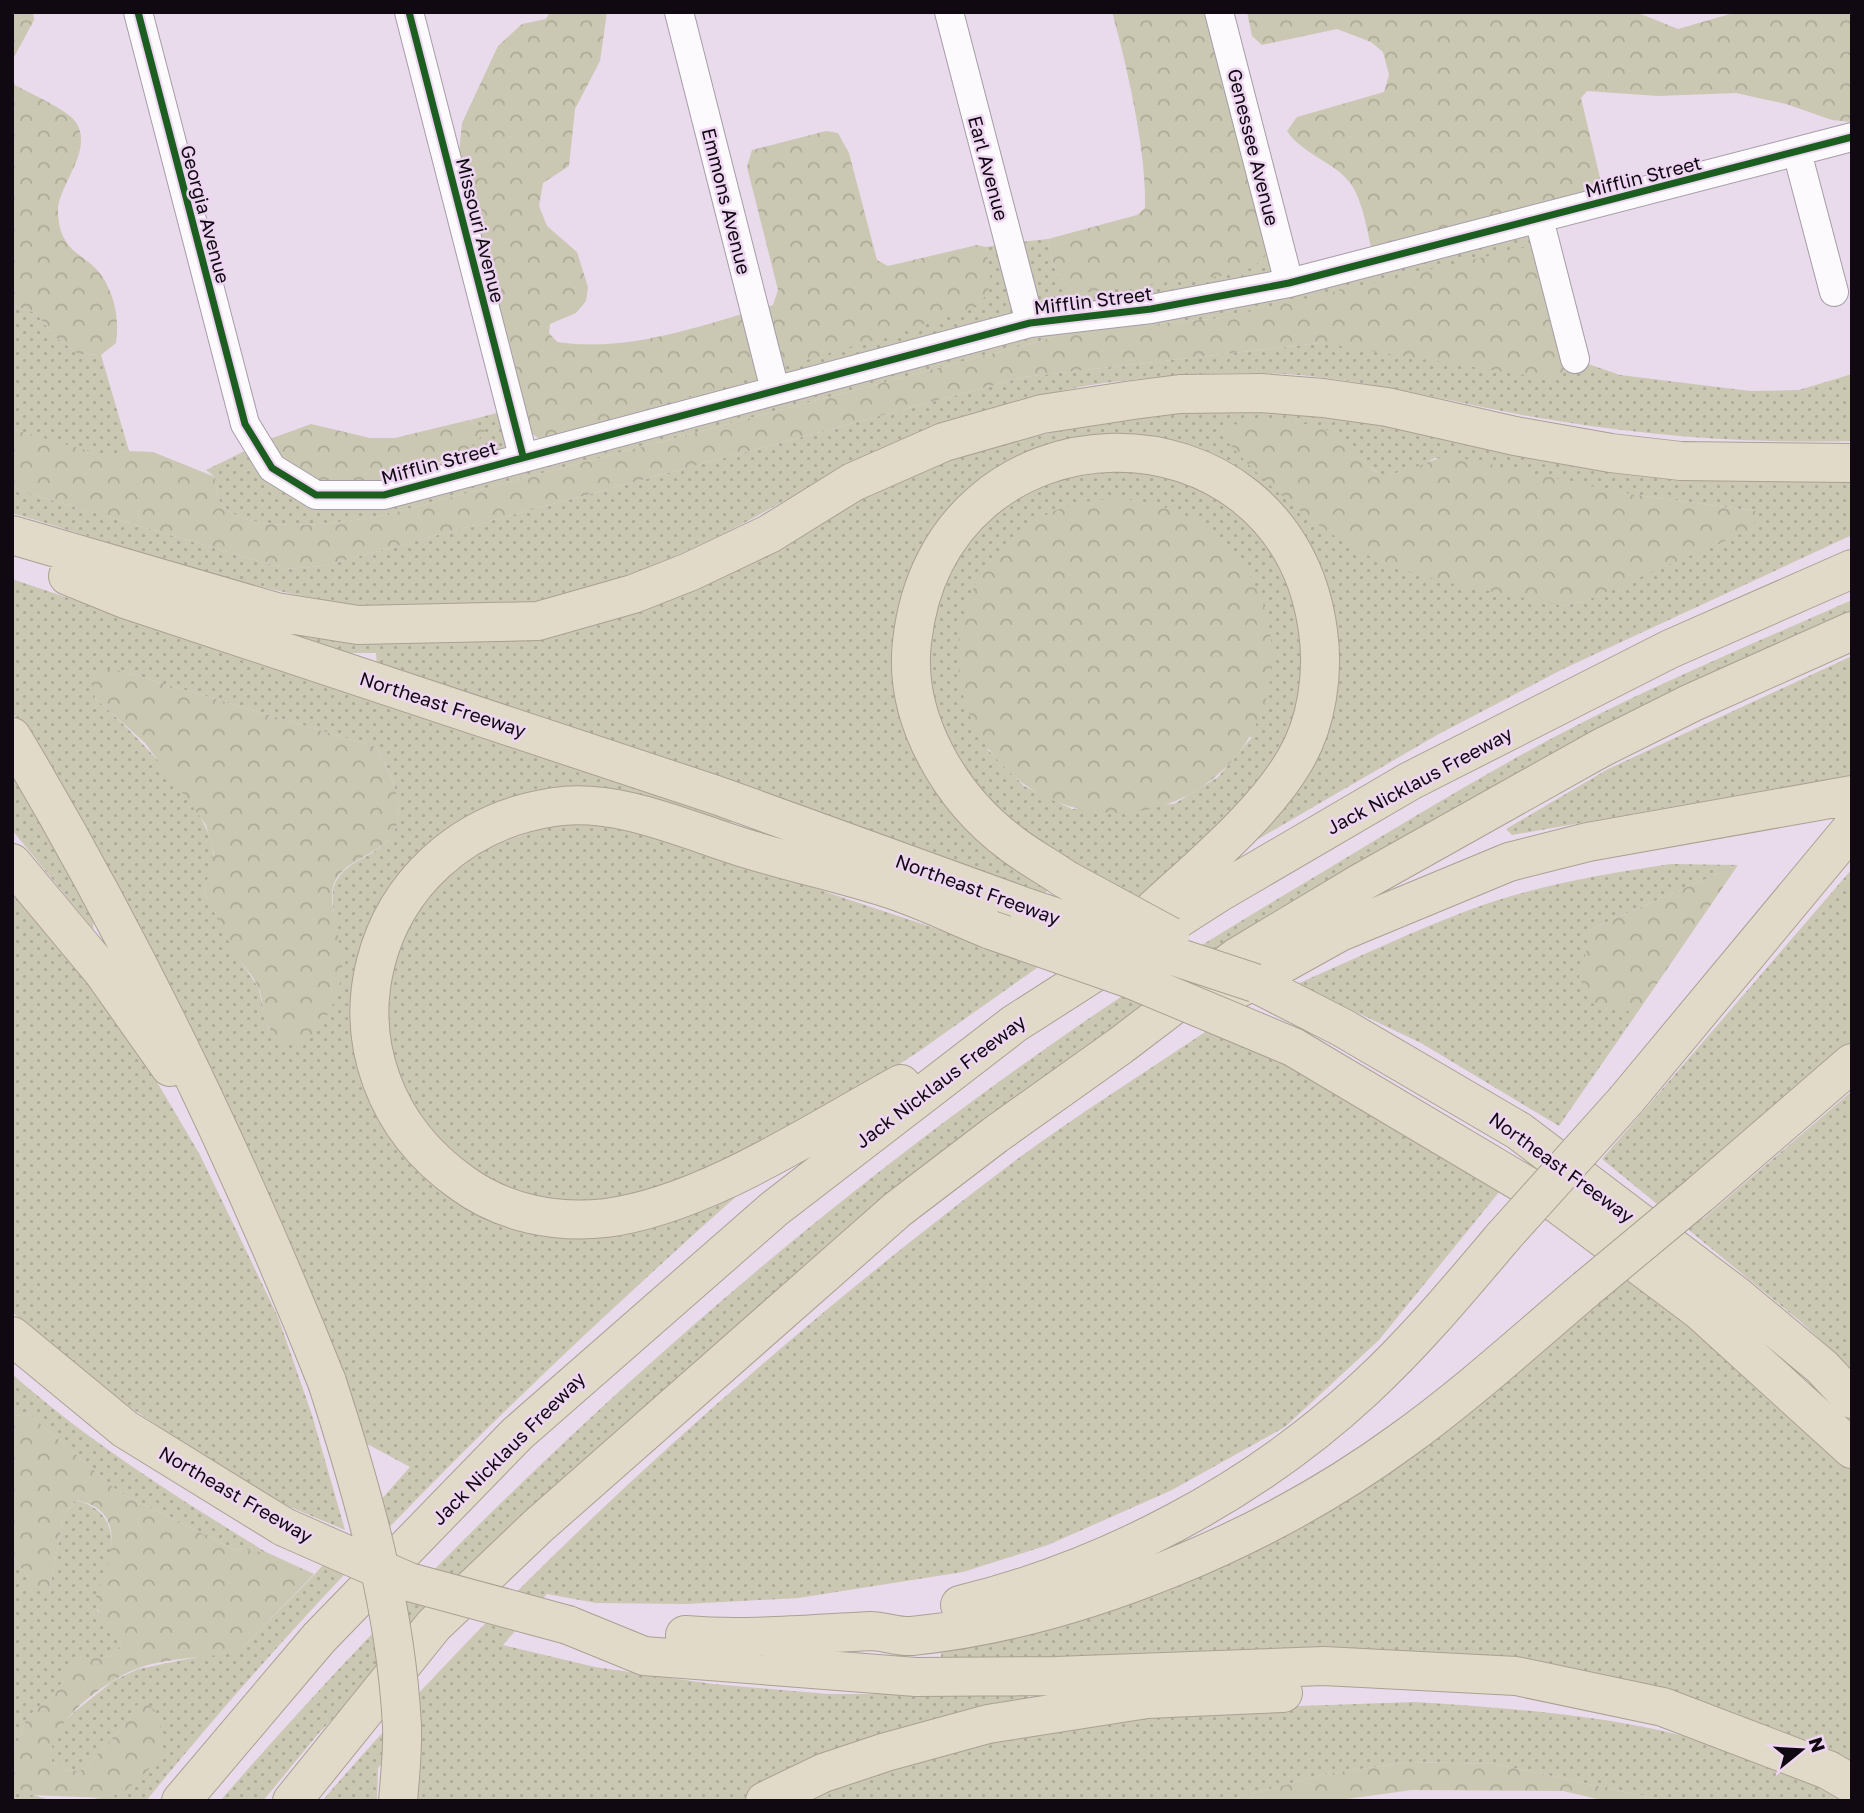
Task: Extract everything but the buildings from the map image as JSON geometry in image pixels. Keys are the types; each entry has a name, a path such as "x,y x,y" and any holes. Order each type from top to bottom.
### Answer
{"highway":[{"path":"12,535 162,581 289,615 358,625 538,621 634,594 689,572 769,534 853,482 944,442 1042,414 1180,394 1261,393 1323,398 1387,407 1515,436 1611,453 1681,461 1852,463"},
{"path":"1077,982 1261,805 1295,760 1313,719 1319,677 1321,647 1316,617 1299,563 1284,538 1242,494 1196,467 1149,455 1115,451 1083,453 1040,466 1000,488 978,504 950,534 930,569 915,616 909,664 917,715 939,761 967,800 1010,843 1065,879 1255,983"},
{"name":"Northeast Freeway","path":"12,555 125,599 719,796 1028,908 1255,983 1343,1028 1519,1130 1738,1297 1822,1367 1852,1399"},
{"name":"Jack Nicklaus Freeway","path":"181,1801 319,1638 517,1434 774,1209 1014,1024 1220,891 1409,781 1670,649 1852,569"},
{"path":"292,1801 435,1625 538,1526 898,1209 995,1135 1120,1046 1237,957 1362,882 1601,748 1691,703 1852,631"},
{"path":"12,737 79,848 147,977 268,1234 327,1382 355,1469 391,1618 402,1727 398,1801"},
{"path":"1120,1046 1179,1022 1340,932 1509,862 1601,839 1852,795"},
{"path":"1014,1024 871,1100 819,1132 698,1190 633,1213 576,1219 519,1211 481,1195 446,1172 407,1132 391,1108 379,1079 372,1051 369,1008 372,967 387,927 409,890 436,859 475,833 514,815 558,806 607,808 893,890 991,930 1128,978 1293,1047 1559,1205 1699,1310 1852,1449"},
{"path":"874,1631 917,1613 962,1604 1054,1575 1145,1538 1227,1491 1295,1447 1363,1391 1421,1333 1626,1100 1847,834"},
{"path":"12,863 103,972 226,1146"},
{"path":"568,1625 720,1638 874,1631 909,1636 1037,1613 1156,1574 1215,1549 1333,1486 1402,1440 1472,1386 1852,1063"},
{"name":"Northeast Freeway","path":"12,1336 125,1429 284,1527 409,1581 568,1625"},
{"path":"568,1625 644,1656 916,1677 1056,1676 1324,1665 1516,1676 1663,1707 1828,1770 1852,1784"},
{"path":"765,1801 835,1769 988,1724 1147,1699 1408,1687 1516,1676"}],"street":[{"name":"Georgia Avenue","path":"138,12 245,424"},
{"name":"Missouri Avenue","path":"409,12 523,456"},
{"name":"Emmons Avenue","path":"679,12 775,390"},
{"name":"Earl Avenue","path":"949,12 1030,323"},
{"name":"Genessee Avenue","path":"1219,12 1289,283"},
{"name":"Mifflin Street","path":"245,424 272,468 316,495 384,495 1030,323 1151,309 1289,283 1852,137"},
{"path":"1797,152 1834,292"},
{"path":"1539,219 1575,359"}],"green space":[{"path":"12,12 33,12 34,20 12,61"},
{"path":"550,12 607,12 600,61 575,109 569,166 543,183 539,206 547,226 577,252 588,287 586,301 576,313 550,324 549,333 557,342 612,344 639,340 773,305 778,290 747,167 752,150 826,131 838,133 849,153 877,260 888,266 977,245 986,247 990,281 986,294 974,309 542,441 531,433 459,154 462,123 498,46 522,24 546,19"},
{"path":"1112,12 1211,12 1270,249 1255,266 1238,274 1076,293 1059,276 1048,239 1137,215 1145,208 1139,136 1130,83"},
{"path":"1247,12 1636,12 1678,29 1737,12 1852,12 1852,122 1832,120 1786,104 1736,93 1658,96 1587,91 1581,98 1601,182 1594,195 1371,247 1361,206 1350,183 1333,167 1303,148 1287,131 1297,117 1384,92 1389,75 1383,52 1371,42 1337,29 1262,45 1252,36"},
{"path":"12,76 15,85 70,116 80,132 78,156 59,202 58,213 64,238 99,272 112,296 117,319 116,343 101,355 78,354 53,335 36,313 12,305"},
{"path":"1531,231 1537,252 1222,318 1077,331 381,516 296,525 251,521 234,514 221,503 215,477 206,470 249,449 322,505 986,344"},
{"path":"1048,239 1059,276 1076,293 1270,249 1275,269 1267,279 1049,311 1032,289 1020,242"},
{"path":"1005,244 1019,302 1009,321 542,441 664,402 990,277 986,247"},
{"path":"1527,247 1537,252 1565,368 1556,380 1320,343 1024,377 323,566 286,569 27,493 12,486 12,429 106,456 129,451 153,452 215,477 221,503 234,514 251,521 296,525 365,519 1077,331 1222,318"},
{"path":"12,305 36,313 53,335 78,354 101,355 129,451 106,457 12,429"},
{"path":"1320,343 1565,356 1620,375 1750,391 1799,390 1852,374 1852,441 1689,437 1608,428 1528,416 1376,386 1283,374 1202,374 1121,381 1032,398 898,442 660,563 575,594 517,607 487,610 426,611 366,606 305,596 187,567 12,513 12,486 27,493 286,569 323,566 1024,377"},
{"path":"1252,408 1852,476 1852,535 1563,669 1437,735 1248,845 1304,766 1307,556 1144,444 965,505 903,691 1056,884 1043,894 377,667 376,653 350,653 282,631 414,643 474,642 543,634 947,458 1108,419","holes":["1226,440 1347,442 1368,466 1382,475 1410,471 1435,458 1623,493 1755,511 1605,592 1585,601 1563,606 1294,503"]},
{"path":"508,410 513,436 503,454 383,485 454,457 477,440 484,430 470,420"},
{"path":"469,420 485,430 469,448 407,475 363,486 343,487 305,475 267,440 311,424 370,438 395,438"},
{"path":"1256,420 1292,422 1328,430 1349,443 1369,467 1379,473 1403,471 1452,456 1623,493 1755,511 1758,517 1750,530 1585,601 1563,606 1425,577 1381,562 1332,534 1285,499 1226,440 1225,432 1228,426"},
{"path":"1147,467 1227,499 1278,553 1310,658 1288,745 1243,805 1137,901 1025,839 942,744 925,677 933,604 965,540 1037,482","holes":["1252,737 1218,777 1174,804 1072,809 1024,786 987,749"]},
{"path":"1115,499 1146,502 1175,511 1202,525 1226,545 1246,569 1260,596 1269,625 1272,656 1269,687 1260,716 1246,743 1226,767 1202,787 1175,801 1146,810 1115,813 1084,810 1055,801 1028,787 1004,767 984,743 970,716 961,687 958,656 961,625 970,596 984,569 1004,545 1028,525 1055,511 1084,502"},
{"path":"12,579 731,821 729,829 604,799 417,868 362,1043 493,1216 740,1193 583,1337 431,1485 285,1639 146,1801 62,1801 96,1799 124,1792 135,1706 128,1721 83,1770 67,1771 52,1762 50,1749 56,1732 73,1713 113,1681 138,1669 242,1648 315,1574 410,1467 358,1439 87,835 12,712","holes":["118,670 376,747 394,784 398,810 392,835 383,845 343,872 334,886 334,914 342,972 269,1030 258,987 235,953 204,892 212,865 213,850 197,811 165,768 95,698"]},
{"path":"1852,600 1852,613 1549,755 1388,845 1240,952 531,1514 318,1734 263,1801 220,1801 413,1591 618,1393 725,1298 834,1207 947,1120 1095,1014 1161,971 1475,781 1633,698"},
{"path":"1852,656 1852,775 1512,835 1506,829 1608,769"},
{"path":"88,670 118,670 376,747 389,771 398,799 397,825 391,837 380,847 352,863 336,879 332,895 341,951 340,982 331,1009 323,1022 304,1040 293,1043 281,1040 270,1030 257,984 235,953 204,892 214,853 206,825 145,743 95,698"},
{"path":"12,757 94,919 93,929 12,830"},
{"path":"592,823 655,836 716,854 1041,965 843,1101 721,1165 597,1207 502,1192 417,1121 383,1031 392,962 406,929 447,873 479,850 552,825"},
{"path":"1671,864 1738,865 1593,928 1591,1002 1637,1013 1559,1126 1421,1043 1297,984 1426,927 1518,894 1619,872"},
{"path":"1738,865 1637,1013 1591,1003 1579,977 1593,928"},
{"path":"1852,869 1852,1045 1670,1197 1703,1219 1852,1091 1852,1369 1801,1322 1602,1159"},
{"path":"12,881 124,1026 200,1155 278,1317 312,1415 345,1530 266,1497 174,1437 99,1386 12,1312"},
{"path":"1208,1030 1292,1064 1504,1186 1379,1340 1285,1427 1172,1490 1048,1545 963,1572 798,1598 686,1604 596,1603 547,1594 503,1645 595,1667 713,1684 828,1694 1028,1694 1029,1705 751,1801 412,1801 410,1735 378,1768 377,1801 322,1801 482,1627 565,1544 738,1385 919,1235 1012,1163"},
{"path":"1635,1272 1852,1466 1852,1762 1782,1731 1684,1697 1599,1674 1506,1660 941,1661 941,1653 1050,1629 1165,1592 1239,1560 1338,1507 1409,1460"},
{"path":"12,1374 103,1446 266,1552 233,1549 119,1492 29,1414 14,1416 12,1421"},
{"path":"29,1414 119,1492 233,1549 266,1552 314,1574 242,1648 232,1653 147,1665 108,1684 79,1706 58,1733 52,1748 52,1762 67,1771 83,1770 128,1721 135,1706 146,1702 155,1711 164,1735 159,1760 124,1792 106,1798 30,1795 17,1787 12,1774 12,1757 27,1717 56,1693 73,1660 110,1656 121,1645 94,1602 105,1573 112,1542 110,1527 104,1515 93,1506 75,1500 63,1519 49,1593 27,1587 28,1578 12,1555 12,1421 14,1416"},
{"path":"75,1500 93,1507 104,1518 110,1531 110,1562 97,1610 116,1631 121,1645 110,1656 73,1661 56,1693 27,1717 12,1757 12,1555 28,1578 49,1593 63,1519"},
{"path":"1415,1702 1535,1711 1654,1729 1746,1755 1849,1801 1667,1801 1496,1764 1410,1762 1325,1774 1226,1801 799,1801 1016,1728 1238,1708"},
{"path":"1410,1762 1496,1764 1667,1801 1606,1801 1563,1791 1412,1790 1332,1801 1226,1801 1325,1774"},
{"path":"12,1774 19,1786 31,1794 62,1801 12,1801"}],"cycle path":[{"path":"138,12 245,424 272,468 316,495 384,495 1030,323 1151,309 1289,283 1852,137"},
{"path":"409,12 523,456"}]}
